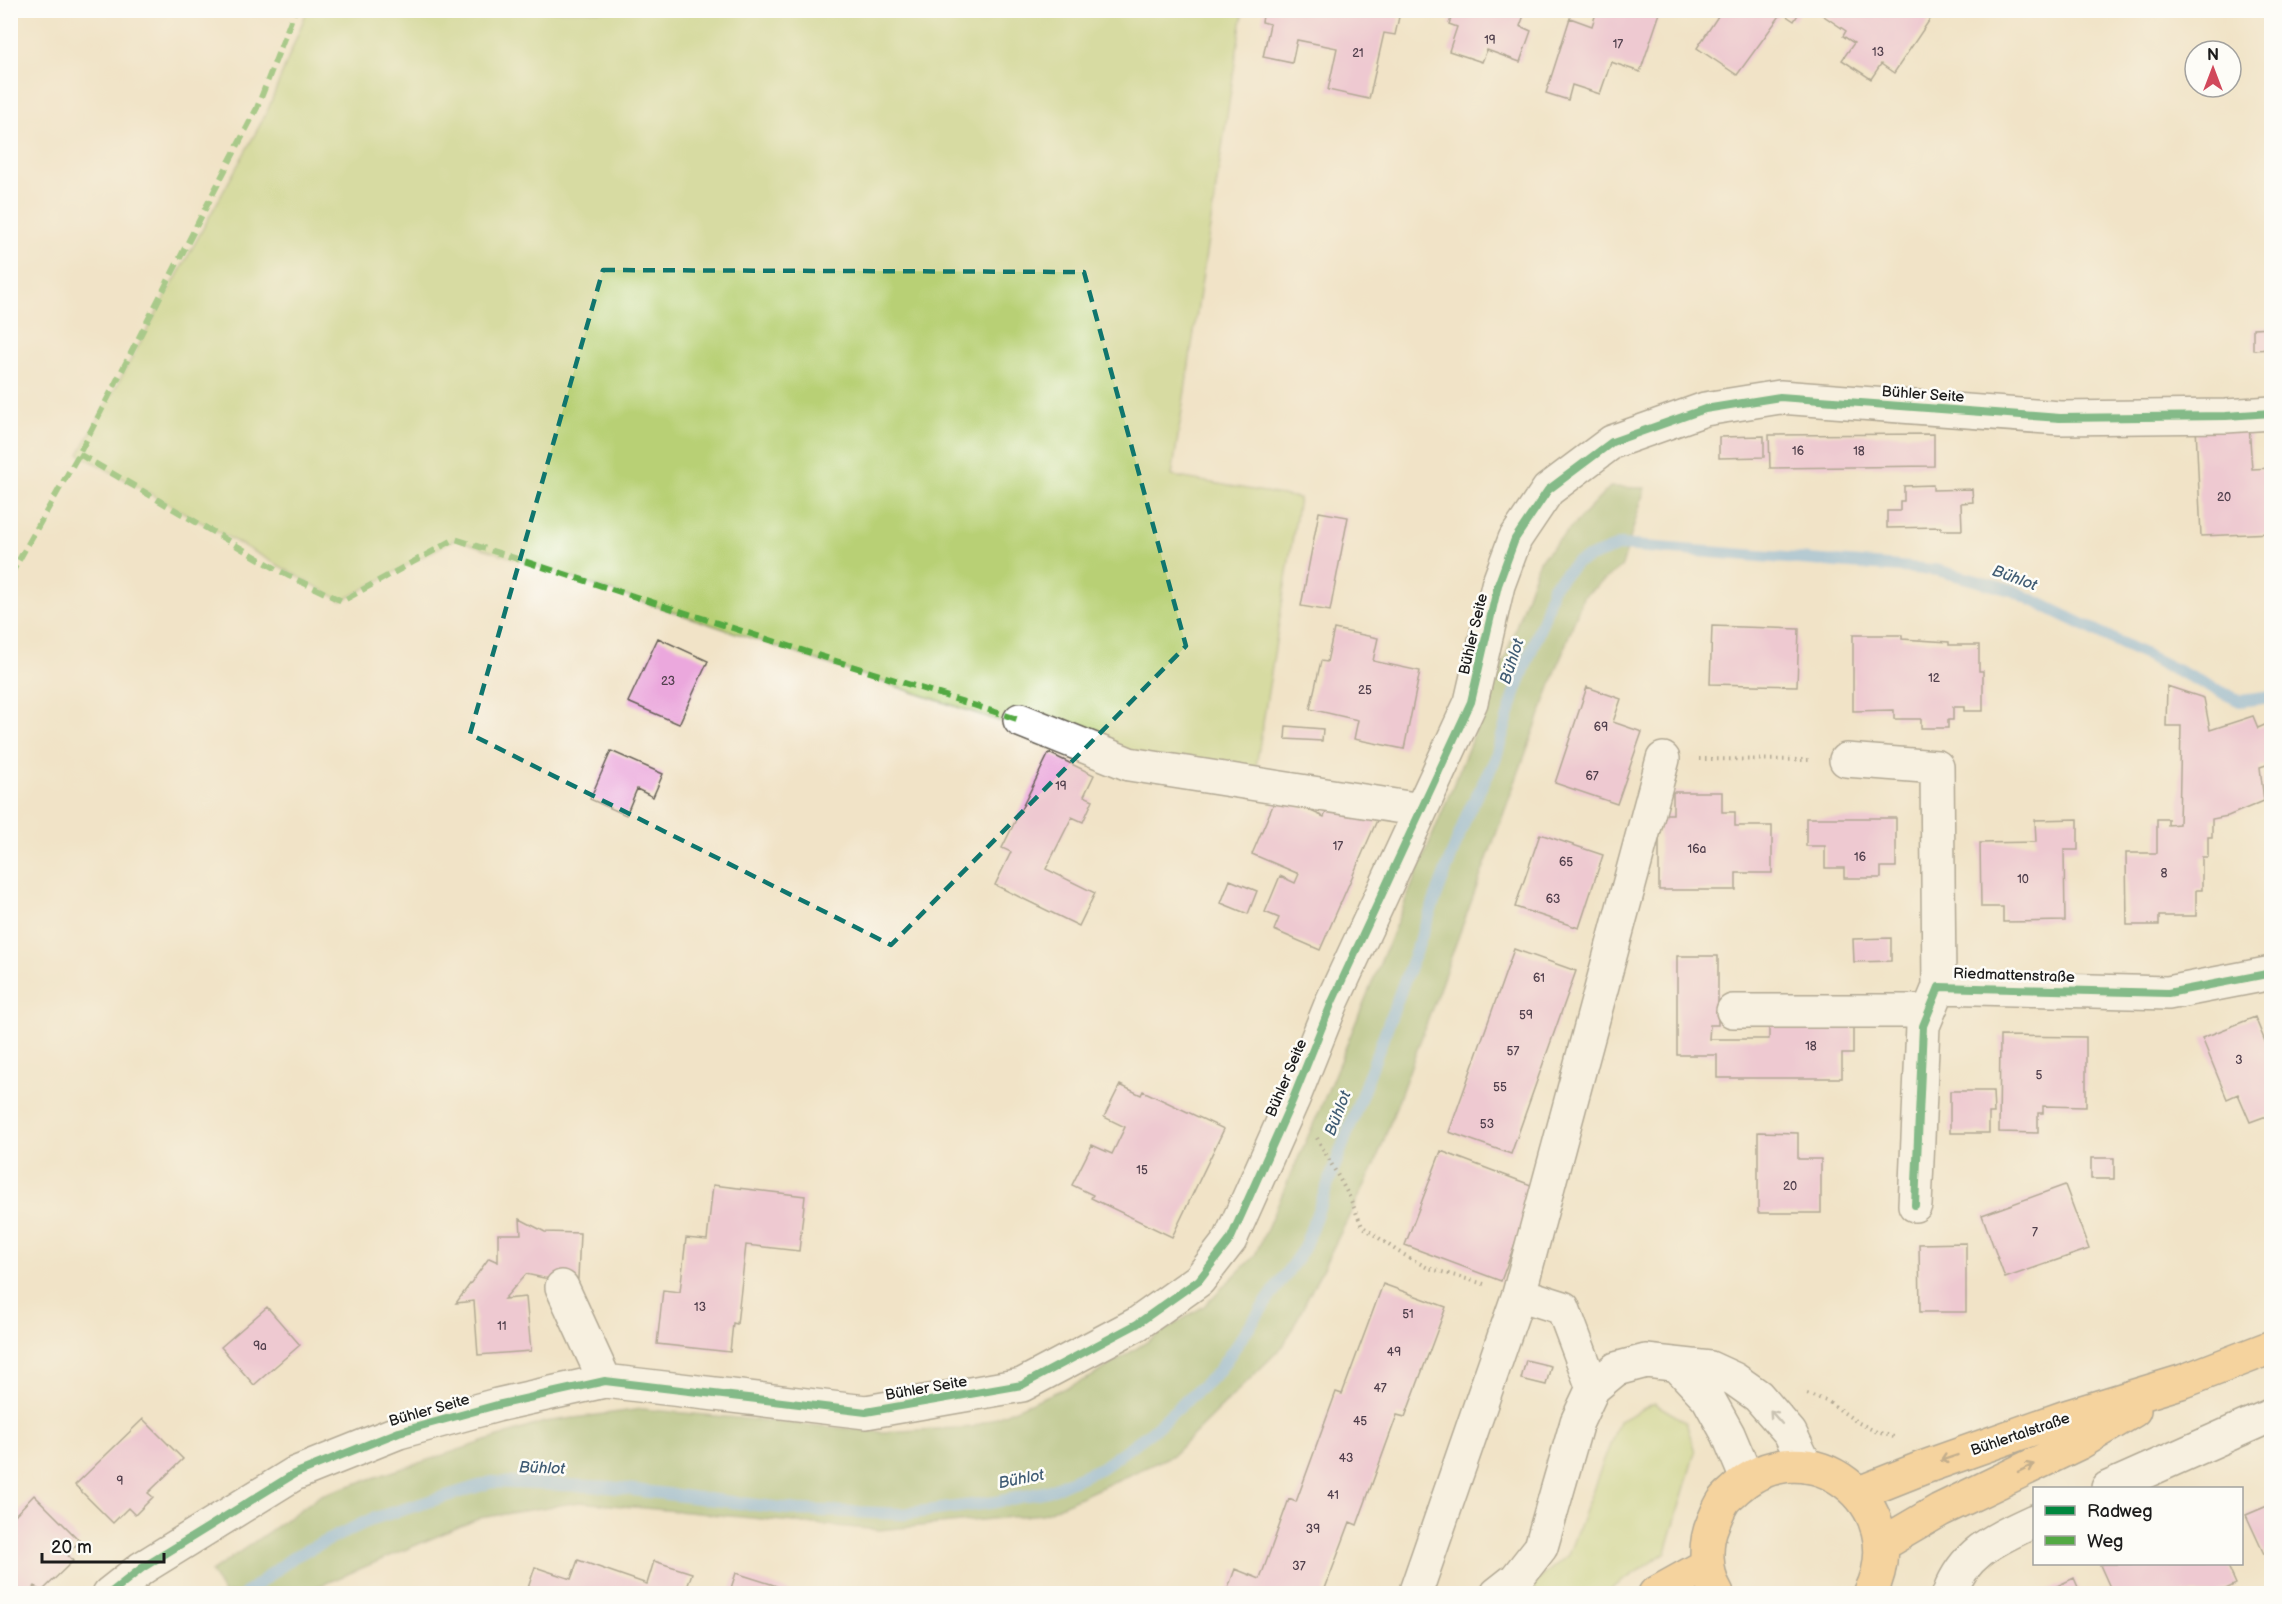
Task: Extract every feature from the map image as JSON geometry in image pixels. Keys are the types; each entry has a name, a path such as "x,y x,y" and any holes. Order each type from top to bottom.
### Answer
{"main road":[{"name":"Bühlertalstraße","path":"1859,1493 2066,1417 2184,1381 2271,1347"},
{"name":"Bühlertalstraße","path":"1882,1544 1940,1510 2079,1443 2184,1381"},
{"path":"1655,1593 1712,1579 1709,1531 1723,1502 1747,1479 1775,1467 1806,1466 1835,1475 1859,1493 1874,1516 1882,1544 1879,1577 1870,1593"}],"street":[{"name":"Bühler Seite","path":"109,1593 142,1568 294,1474 399,1432 497,1405 605,1381 866,1412 1022,1385 1137,1324 1198,1280 1230,1240 1293,1099 1332,1002 1472,702 1497,585 1515,538 1548,490 1612,442 1705,409 1780,398 2060,418 2226,416 2271,413"},
{"path":"1020,720 1128,764 1421,810"},
{"path":"1415,1593 1519,1294 1663,759"},
{"name":"Riedmattenstraße","path":"1846,760 1937,767 1934,999 1923,1026 1915,1205"},
{"name":"Riedmattenstraße","path":"1934,999 2168,993 2271,973"},
{"path":"1733,1011 1934,999"},
{"path":"562,1287 605,1381"},
{"path":"1519,1294 1563,1308 1593,1388"},
{"path":"1497,1593 1516,1579 1541,1547 1576,1422 1593,1388 1616,1369 1646,1361 1710,1368 1734,1379 1758,1396 1790,1433 1806,1466"},
{"path":"1677,1365 1708,1398 1728,1434 1747,1479"},
{"path":"2110,1487 2271,1415"},
{"path":"1948,1593 1968,1558 1993,1540 2033,1521"}],"path":[{"path":"1663,759 1846,760"},
{"path":"1317,1139 1349,1196 1362,1226 1397,1251 1428,1268 1519,1294"}],"highlighted area":[{"path":"603,270 1084,272 1186,646 891,945 470,734"}],"green space":[{"path":"307,11 1243,11 1172,476 1299,498 1256,767 1130,754 1128,764 455,539 342,601 79,454 267,112"},
{"path":"1610,487 1645,488 1622,566 1583,597 1374,1167 1284,1345 1173,1455 1043,1514 879,1530 579,1502 480,1518 303,1593 223,1593 211,1572 321,1495 544,1422 642,1409 882,1432 973,1427 1091,1377 1204,1306 1255,1255 1321,1107 1504,661 1539,561"},
{"path":"1654,1403 1686,1422 1695,1452 1666,1552 1605,1593 1522,1594 1568,1555 1619,1421"}],"building":[{"path":"1264,10 1389,10 1388,14 1399,17 1395,35 1384,33 1369,99 1328,90 1337,48 1297,40 1292,63 1263,57 1270,24 1262,22"},
{"path":"1454,10 1526,10 1520,26 1531,31 1520,62 1487,50 1482,62 1449,51 1457,27 1449,24"},
{"path":"1597,10 1608,14 1609,10 1661,10 1640,72 1611,62 1600,94 1572,85 1568,100 1546,93 1570,18 1592,26"},
{"path":"1722,10 1801,10 1794,21 1782,13 1737,75 1697,48"},
{"path":"1815,10 1934,10 1935,12 1894,73 1881,64 1871,79 1842,60 1854,43 1843,36 1846,31"},
{"path":"2272,327 2272,349 2253,350 2253,328"},
{"path":"2249,425 2252,469 2272,468 2272,533 2201,536 2196,427"},
{"path":"1934,434 1934,466 1770,468 1769,435"},
{"path":"1764,436 1764,457 1719,458 1719,437"},
{"path":"1933,485 1933,490 1972,489 1973,502 1961,503 1962,530 1941,530 1941,527 1887,528 1887,511 1900,511 1900,501 1904,501 1904,486"},
{"path":"1319,512 1348,517 1330,611 1301,606"},
{"path":"1712,626 1799,629 1797,686 1710,684"},
{"path":"1334,629 1378,638 1373,661 1420,671 1404,749 1354,739 1358,720 1310,709 1321,661 1327,662"},
{"path":"1853,635 1902,635 1902,639 1949,642 1949,645 1979,645 1979,671 1983,671 1983,711 1964,711 1964,707 1953,707 1953,720 1948,720 1948,728 1921,728 1921,719 1894,719 1894,710 1853,711"},
{"path":"658,638 708,661 679,724 628,702"},
{"path":"2167,686 2204,698 2210,730 2253,716 2258,728 2269,723 2272,728 2272,752 2268,753 2272,763 2260,767 2264,801 2228,816 2212,819 2212,837 2208,837 2208,857 2202,857 2202,890 2196,890 2196,916 2159,916 2159,925 2127,925 2126,853 2157,853 2157,819 2168,819 2168,825 2179,824 2181,726 2166,726"},
{"path":"1587,687 1621,699 1613,722 1642,732 1617,804 1555,783"},
{"path":"1286,726 1323,729 1322,741 1285,739"},
{"path":"611,751 663,774 653,797 637,789 626,815 590,799"},
{"path":"1049,753 1094,775 1084,796 1093,800 1083,822 1072,817 1046,869 1095,893 1079,926 995,885 1011,852 1002,848"},
{"path":"1673,792 1722,792 1722,812 1735,812 1735,826 1772,826 1772,873 1736,873 1736,890 1659,890 1659,814 1673,814"},
{"path":"1277,796 1324,817 1332,798 1378,818 1320,950 1274,930 1279,918 1265,912 1280,876 1295,883 1299,874 1252,854"},
{"path":"1806,818 1896,818 1896,867 1881,867 1881,878 1844,878 1844,868 1825,868 1825,846 1806,846"},
{"path":"2078,819 2078,850 2064,850 2065,921 2003,922 2003,907 1981,907 1980,843 2036,842 2035,820"},
{"path":"1540,834 1603,855 1579,928 1515,907"},
{"path":"1230,880 1257,891 1248,914 1221,903"},
{"path":"1891,938 1891,961 1854,962 1853,939"},
{"path":"1514,949 1576,971 1511,1154 1449,1132"},
{"path":"1677,956 1718,956 1718,1025 1710,1025 1709,1039 1769,1039 1769,1020 1853,1020 1853,1054 1842,1054 1842,1078 1717,1078 1717,1055 1677,1055"},
{"path":"2255,1017 2269,1051 2272,1050 2272,1114 2250,1122 2238,1094 2227,1099 2202,1038"},
{"path":"2000,1036 2086,1037 2086,1107 2043,1106 2043,1113 2038,1113 2038,1133 1999,1132"},
{"path":"1120,1085 1141,1095 1143,1091 1224,1129 1172,1237 1091,1198 1093,1195 1072,1185 1092,1145 1112,1154 1125,1127 1104,1117"},
{"path":"1950,1091 1993,1091 1994,1113 1989,1113 1989,1133 1950,1133"},
{"path":"1758,1132 1798,1133 1798,1159 1821,1159 1821,1213 1758,1213"},
{"path":"1441,1151 1536,1187 1501,1281 1405,1245"},
{"path":"2091,1158 2114,1158 2114,1179 2091,1179"},
{"path":"713,1185 805,1196 799,1251 746,1245 737,1324 733,1323 730,1352 657,1344 663,1290 680,1292 686,1238 707,1240"},
{"path":"2065,1185 2089,1249 2005,1278 1982,1215"},
{"path":"520,1219 545,1232 580,1233 578,1279 544,1278 526,1274 504,1299 526,1297 531,1351 478,1355 474,1301 456,1303 489,1258 498,1262 498,1234 521,1234"},
{"path":"1966,1243 1966,1312 1920,1312 1919,1244"},
{"path":"1383,1284 1446,1307 1405,1417 1397,1415 1357,1525 1350,1522 1323,1594 1226,1594 1235,1569 1260,1579 1289,1499 1296,1502 1336,1392 1342,1394"},
{"path":"267,1307 300,1345 254,1385 221,1347"},
{"path":"1526,1360 1551,1366 1546,1385 1521,1379"},
{"path":"143,1419 183,1459 148,1493 153,1497 135,1515 128,1508 113,1523 75,1485"},
{"path":"34,1495 80,1541 67,1554 73,1561 41,1592 35,1586 28,1594 12,1594 10,1592 10,1511 15,1515"},
{"path":"2272,1504 2272,1550 2264,1554 2246,1515"},
{"path":"578,1560 647,1584 654,1561 692,1573 685,1594 526,1594 535,1567 571,1579"},
{"path":"2100,1565 2227,1565 2236,1584 2216,1594 2113,1594"},
{"path":"736,1573 771,1584 796,1594 729,1594"},
{"path":"2074,1578 2081,1594 2040,1594"}],"waterway":[{"name":"Bühlot","path":"245,1594 295,1556 372,1519 492,1482 610,1487 798,1510 903,1514 996,1502 1048,1491 1101,1468 1151,1432 1217,1373 1304,1248 1468,812 1495,760 1516,690 1544,617 1553,586 1577,562 1621,545 1937,570 2014,591 2240,701 2272,697"}],"marked path":[{"path":"10,576 79,454 257,108 295,10"},
{"path":"79,454 287,575 342,601 455,539 1020,720"}],"cycle path":[{"path":"109,1594 142,1568 294,1474 399,1432 497,1405 605,1381 866,1412 1022,1385 1137,1324 1199,1280 1230,1240 1293,1099 1332,1002 1471,702 1498,585 1515,539 1548,490 1612,442 1705,409 1780,397 2060,418 2226,416 2272,413"},
{"path":"1915,1205 1923,1026 1939,987 2168,993 2272,973"}]}
